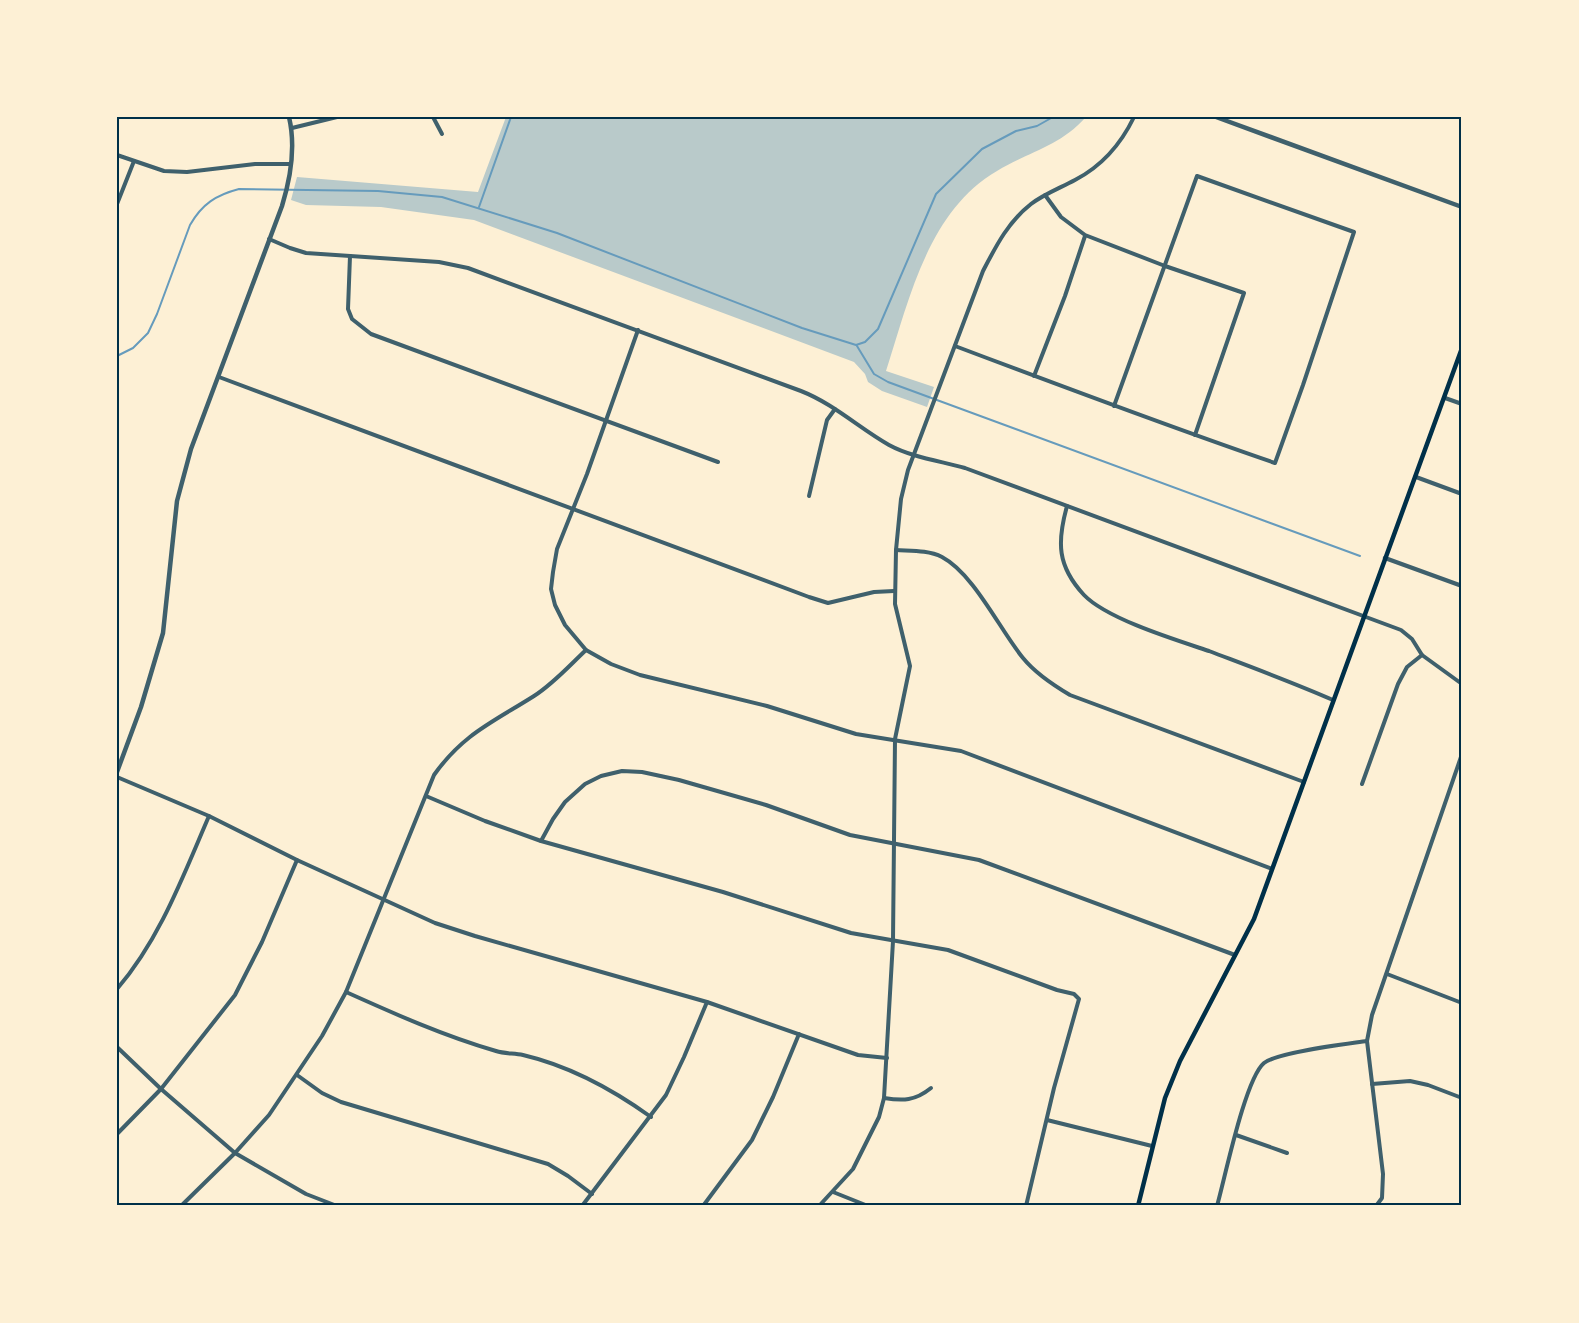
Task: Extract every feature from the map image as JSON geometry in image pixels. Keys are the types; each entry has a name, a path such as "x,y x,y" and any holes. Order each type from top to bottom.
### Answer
{"main road":[{"path":"1138,1206 1166,1098 1180,1061 1254,919 1462,348"}],"street":[{"path":"117,772 141,707 163,633 177,501 191,449 290,178 293,150 289,117"},
{"path":"292,128 337,117"},
{"path":"433,117 442,134"},
{"path":"819,1206 858,1161 879,1117 884,1098 896,844 895,739 910,666 897,616 894,591 903,486 983,271 998,242 1013,220 1045,195 1097,166 1117,146 1134,117"},
{"path":"1216,117 1462,207"},
{"path":"117,155 165,171 187,172 255,164 291,164"},
{"path":"117,204 134,161"},
{"path":"955,346 1114,406 1275,463 1354,232 1197,176 1114,406"},
{"path":"1045,195 1061,217 1085,236 1244,293 1195,435"},
{"path":"1034,376 1065,297 1085,236"},
{"path":"269,239 290,249 306,253 439,262 468,268 638,330 818,398 888,444 965,468 1401,630 1412,639 1422,655 1462,684"},
{"path":"350,256 348,309 352,319 370,334 718,462"},
{"path":"638,330 587,474 557,549 551,589 555,605 566,625 586,650 611,664 640,675 767,706 856,734 961,751 1273,869"},
{"path":"219,377 828,603 874,592 894,591"},
{"path":"1445,398 1462,404"},
{"path":"809,496 827,420 835,409"},
{"path":"1416,477 1462,494"},
{"path":"1067,506 1060,531 1060,554 1072,580 1096,606 1159,633 1274,675 1333,700"},
{"path":"896,550 928,553 955,566 979,595 1024,659 1037,673 1070,695 1304,782"},
{"path":"1385,558 1462,586"},
{"path":"180,1206 235,1154 268,1115 322,1036 346,992 434,775 454,749 469,736 549,685 586,650"},
{"path":"1362,784 1398,684 1407,667 1422,655"},
{"path":"1376,1206 1382,1198 1383,1174 1367,1041 1372,1015 1462,754"},
{"path":"541,841 565,802 585,784 601,776 621,771 642,772 766,805 850,835 979,860 1235,955"},
{"path":"117,777 209,816 297,861 435,923 707,1002 858,1055 887,1058"},
{"path":"426,796 485,822 541,841 723,892 851,933 948,950 1057,990 1074,994 1079,999 1072,1018 1026,1206"},
{"path":"117,989 129,976 156,934 209,816"},
{"path":"117,1134 161,1089 235,994 262,942 297,861"},
{"path":"1387,974 1462,1003"},
{"path":"346,992 424,1027 498,1052 522,1055 567,1068 626,1099 651,1117"},
{"path":"582,1206 666,1095 707,1002"},
{"path":"704,1206 752,1140 799,1034"},
{"path":"1217,1206 1255,1076 1265,1063 1279,1056 1367,1041"},
{"path":"117,1047 235,1154 306,1194 337,1206"},
{"path":"297,1075 322,1093 341,1102 548,1164 592,1194"},
{"path":"1371,1084 1410,1081 1462,1098"},
{"path":"884,1098 907,1101 922,1095 931,1088"},
{"path":"1047,1120 1152,1146"},
{"path":"1236,1135 1287,1153"},
{"path":"832,1191 868,1206"}],"shaded area":[{"path":"506,117 1086,117 1055,142 1009,164 973,188 954,209 938,233 913,287 886,371 934,387 927,407 882,391 868,382 865,374 854,362 474,220 381,207 306,205 291,200 297,177 478,192"}],"waterway":[{"path":"479,207 511,117"},
{"path":"117,356 133,348 148,333 190,225 199,211 210,201 239,189 378,191 442,197 557,233 802,328 856,345 865,342 878,329 936,194 982,149 1016,131 1037,126 1053,117"},
{"path":"857,346 874,374 888,382 1360,556"}]}
